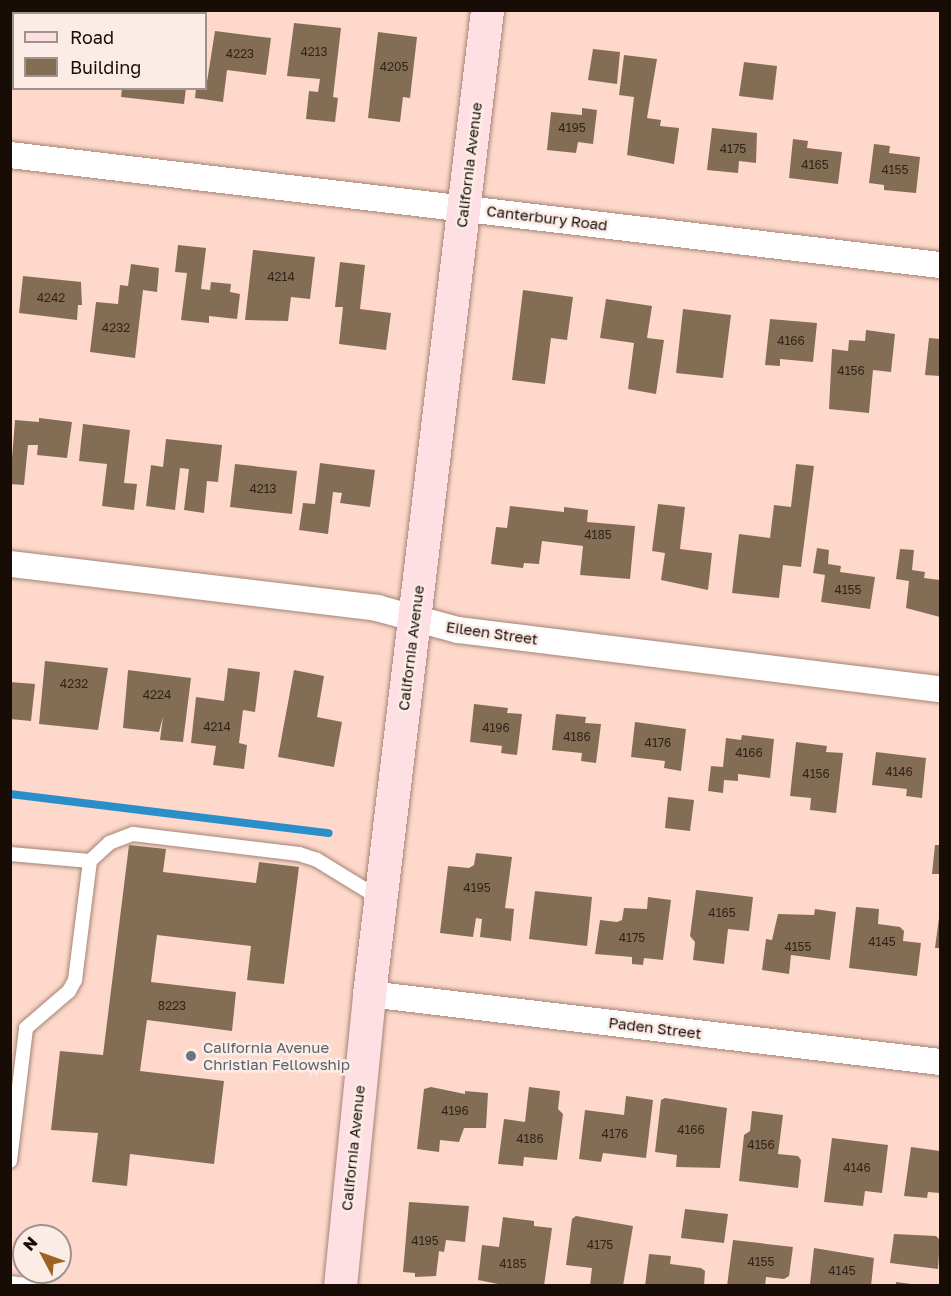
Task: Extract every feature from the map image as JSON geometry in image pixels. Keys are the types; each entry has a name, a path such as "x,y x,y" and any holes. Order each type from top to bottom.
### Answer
{"main road":[{"name":"California Avenue","path":"339,1286 380,899 487,10"}],"street":[{"name":"Canterbury Road","path":"10,155 940,265"},
{"name":"Eileen Street","path":"10,564 377,608 458,630 940,689"},
{"name":"Paden Street","path":"369,994 940,1062"}],"lane":[{"path":"10,1161 26,1028 69,991 75,980 90,861 109,843 133,834 299,854 317,860 380,899"},
{"path":"10,854 90,861"},
{"path":"10,1283 34,1286"}],"building":[{"path":"10,10 26,10 12,12 12,48"},
{"path":"294,23 341,28 333,97 338,98 335,122 306,119 309,91 318,92 320,79 287,76"},
{"path":"215,31 271,38 266,75 227,70 223,102 195,98 196,90 207,90"},
{"path":"378,32 417,37 410,98 403,97 400,122 368,118"},
{"path":"593,49 620,52 617,84 588,80"},
{"path":"624,55 657,59 647,118 661,120 660,126 679,128 674,164 627,155 634,97 619,95"},
{"path":"744,62 777,66 773,100 739,96"},
{"path":"122,90 186,90 184,104 121,97"},
{"path":"582,108 597,110 593,144 578,142 576,153 547,150 551,112 582,115"},
{"path":"712,128 757,133 756,163 739,161 738,173 707,170"},
{"path":"793,139 808,141 807,148 842,152 838,184 789,178"},
{"path":"874,144 890,146 889,153 920,157 916,193 884,190 884,185 869,183"},
{"path":"178,245 206,248 201,289 210,290 211,282 231,284 230,292 240,294 237,319 209,316 209,323 181,320 187,273 175,272"},
{"path":"253,250 315,257 310,299 291,297 288,321 245,320"},
{"path":"340,262 365,265 360,309 391,313 386,350 339,344 343,307 335,307"},
{"path":"131,264 159,268 157,292 143,290 135,358 90,352 96,302 118,304 120,285 128,286"},
{"path":"23,276 81,282 82,305 78,305 77,320 19,313"},
{"path":"523,290 573,297 567,340 551,338 545,384 512,380"},
{"path":"606,299 652,306 647,338 664,340 656,394 628,389 634,343 600,338"},
{"path":"683,309 731,315 723,378 676,373"},
{"path":"770,319 817,323 813,362 780,359 780,366 765,365"},
{"path":"866,330 895,334 891,372 873,370 869,413 829,409 832,349 848,351 849,340 865,341"},
{"path":"929,338 940,339 940,376 925,375"},
{"path":"39,418 72,422 67,458 37,455 38,445 28,445 24,485 10,484 15,420 39,422"},
{"path":"83,424 130,430 124,483 137,484 134,510 102,506 107,464 79,461"},
{"path":"166,439 222,445 218,482 207,481 204,513 184,510 189,469 180,468 175,510 146,506 151,465 163,467"},
{"path":"320,463 375,470 370,507 340,503 342,493 333,492 328,534 299,530 303,503 315,504"},
{"path":"235,464 297,471 292,514 230,507"},
{"path":"796,464 814,466 801,567 783,565 779,598 732,593 739,534 770,538 774,505 791,507"},
{"path":"658,504 685,507 680,549 712,553 708,590 661,580 665,553 652,551"},
{"path":"510,506 564,512 564,507 588,510 587,522 635,526 630,579 580,575 583,546 542,541 539,564 524,563 523,568 491,564 496,527 507,528"},
{"path":"817,548 829,550 828,564 841,566 840,572 875,577 870,609 821,602 825,575 813,573"},
{"path":"900,549 914,550 912,570 925,572 924,578 940,580 940,617 906,608 909,581 896,579"},
{"path":"45,661 108,668 98,730 39,724"},
{"path":"228,668 260,672 255,712 243,710 239,743 247,745 244,769 213,765 216,746 191,743 196,697 224,701"},
{"path":"128,670 191,678 183,742 160,740 163,717 159,732 123,728"},
{"path":"294,670 324,676 317,717 342,722 334,767 278,757"},
{"path":"10,682 35,684 31,721 10,719"},
{"path":"474,704 508,708 507,713 522,714 517,755 501,753 502,746 470,742"},
{"path":"556,714 586,717 585,723 601,724 596,763 581,761 582,753 552,750"},
{"path":"635,722 686,729 681,771 664,768 665,761 631,757"},
{"path":"742,735 774,739 770,778 738,774 738,781 724,780 723,793 708,791 711,766 723,767 726,738 741,740"},
{"path":"796,742 827,746 826,752 843,753 836,813 810,810 811,798 790,796"},
{"path":"876,752 926,758 922,798 906,796 907,789 872,785"},
{"path":"668,797 694,800 690,831 665,828"},
{"path":"129,845 166,849 163,872 256,883 259,862 299,867 284,984 247,980 251,946 157,935 151,982 236,992 232,1031 147,1020 140,1071 224,1081 214,1164 130,1154 127,1186 92,1182 98,1133 51,1130 60,1051 103,1055"},
{"path":"935,845 940,845 940,874 932,874"},
{"path":"476,853 512,857 505,908 514,909 511,941 480,937 482,919 476,918 473,937 440,933 448,866 469,868 474,865"},
{"path":"696,890 753,897 749,931 728,929 724,964 693,960 695,942 690,936"},
{"path":"535,891 592,897 587,946 529,939"},
{"path":"648,897 671,900 663,960 644,958 643,965 632,964 632,957 595,954 600,920 617,922 622,920 624,908 647,909"},
{"path":"856,907 879,909 878,924 900,927 904,931 903,941 921,943 917,976 849,968"},
{"path":"815,909 836,912 830,960 791,955 789,974 762,970 766,939 772,940 778,914 814,915"},
{"path":"939,918 940,948 935,948"},
{"path":"431,1087 465,1094 465,1091 488,1093 486,1128 464,1128 459,1142 440,1140 439,1152 417,1149 424,1089"},
{"path":"529,1087 560,1091 558,1109 563,1114 557,1160 524,1157 523,1166 498,1164 504,1119 525,1122"},
{"path":"626,1096 653,1100 646,1158 603,1153 601,1162 579,1159 585,1110 624,1115"},
{"path":"665,1098 727,1108 720,1168 676,1167 677,1155 655,1152 661,1100"},
{"path":"752,1111 783,1115 778,1154 798,1156 801,1160 798,1188 739,1181 744,1135 750,1131"},
{"path":"832,1138 888,1145 882,1193 865,1191 863,1206 824,1202"},
{"path":"911,1147 940,1151 940,1193 928,1192 927,1198 904,1196"},
{"path":"409,1202 469,1206 465,1242 446,1240 444,1252 439,1251 436,1276 415,1277 415,1273 403,1272"},
{"path":"685,1209 728,1214 724,1243 681,1238"},
{"path":"576,1216 633,1226 623,1286 590,1286 592,1268 566,1265 572,1219"},
{"path":"503,1217 534,1221 534,1226 552,1228 544,1286 503,1285 478,1280 482,1245 499,1247"},
{"path":"894,1234 936,1236 940,1240 938,1269 890,1263"},
{"path":"733,1240 793,1247 789,1276 784,1279 766,1277 765,1286 727,1286"},
{"path":"814,1248 874,1258 871,1286 810,1284"},
{"path":"649,1254 671,1256 670,1264 701,1268 705,1271 704,1286 645,1286"},
{"path":"896,1282 911,1284 911,1286 896,1286"}],"waterway":[{"path":"10,794 329,833"}],"place":[{"name":"California Avenue Christian Fellowship","path":"191,1056"}]}
